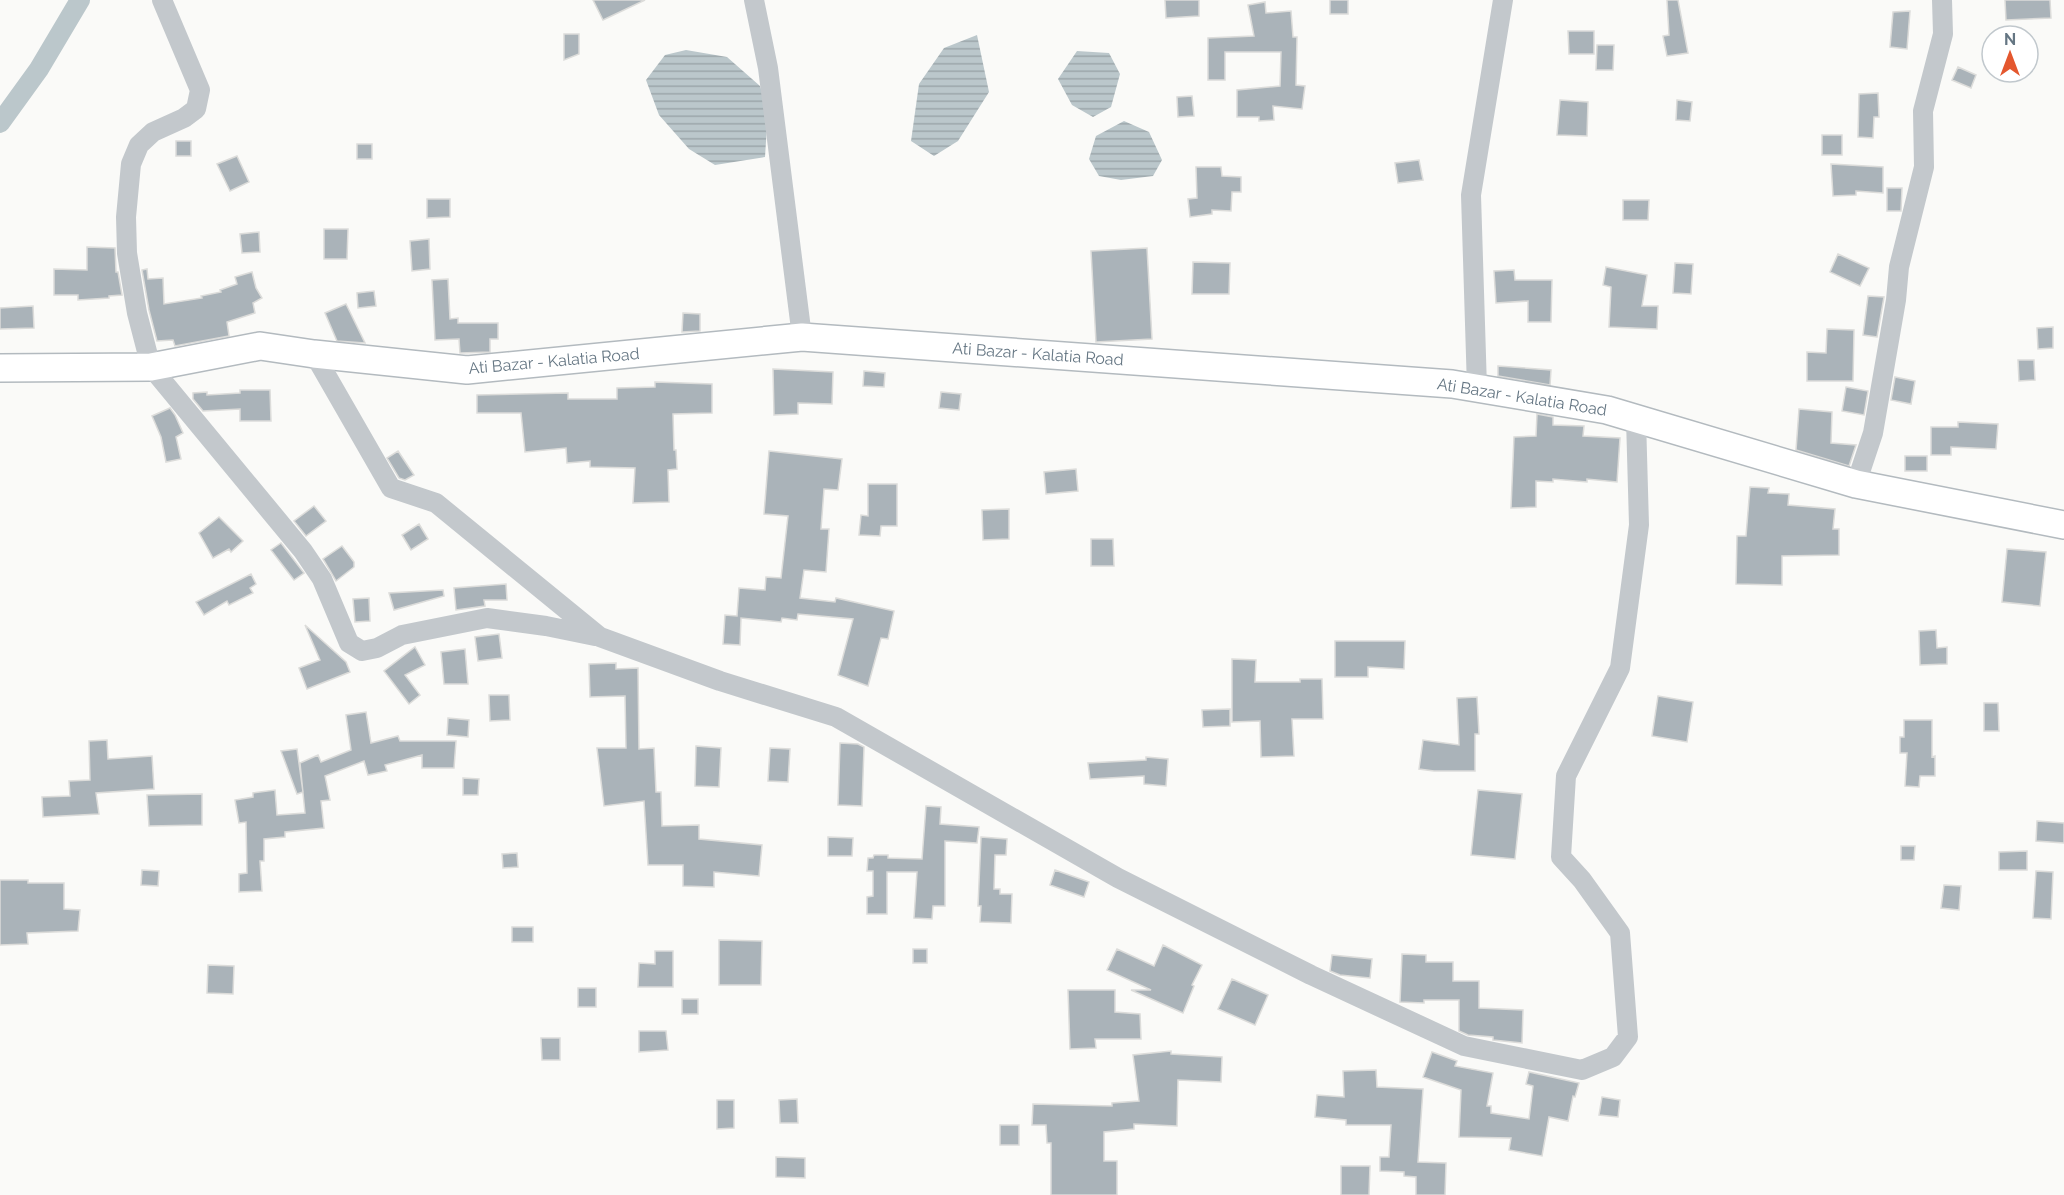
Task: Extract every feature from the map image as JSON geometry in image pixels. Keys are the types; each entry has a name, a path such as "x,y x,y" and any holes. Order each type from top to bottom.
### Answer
{"main road":[{"name":"Ati Bazar - Kalatia Road","path":"0,368 151,367 260,346 467,370 802,337 1429,382 1607,410 1856,484 2064,525"}],"street":[{"path":"162,0 200,90 196,109 184,118 153,132 139,146 131,164 126,218 127,253 137,313 151,367 303,551 322,579 349,643 362,651 377,648 402,635 487,618 546,626 600,637 720,681 836,717 1118,878 1311,975 1464,1046 1582,1070 1612,1056 1628,1037 1620,933 1582,880 1561,857 1566,776 1620,668 1639,525 1636,419"},
{"path":"754,0 769,79 802,337"},
{"path":"1477,388 1472,195 1503,0"},
{"path":"1856,484 1873,433 1896,300 1899,267 1924,167 1923,111 1943,34 1942,0"},
{"path":"314,354 391,488 436,503 600,637"}],"shaded area":[{"path":"977,35 989,92 958,141 934,156 911,141 919,84 944,48"},
{"path":"686,50 727,57 760,86 768,110 765,157 715,165 689,149 659,115 646,80 665,55"},
{"path":"1077,51 1109,53 1120,74 1111,107 1093,117 1072,105 1058,79"},
{"path":"1124,121 1149,132 1162,160 1153,176 1121,180 1099,176 1089,159 1096,136"}],"building":[{"path":"593,0 645,0 603,20"},
{"path":"1165,0 1199,0 1199,16 1166,18"},
{"path":"1330,0 1348,0 1348,14 1330,14"},
{"path":"1667,0 1678,0 1688,53 1667,56 1663,36 1669,35"},
{"path":"2005,0 2050,0 2051,18 2006,20"},
{"path":"1265,2 1266,13 1291,11 1293,37 1297,37 1296,85 1305,86 1302,109 1273,106 1274,120 1259,121 1259,117 1237,117 1237,90 1280,86 1281,52 1225,52 1225,80 1208,80 1208,38 1254,36 1248,5"},
{"path":"1910,11 1907,49 1890,47 1893,12"},
{"path":"1568,31 1594,31 1594,54 1569,54"},
{"path":"564,34 579,34 579,54 564,60"},
{"path":"1597,45 1614,45 1613,70 1596,70"},
{"path":"1958,67 1976,75 1971,88 1952,80"},
{"path":"1878,93 1879,117 1874,117 1873,138 1858,137 1859,94"},
{"path":"1192,96 1194,116 1178,117 1177,97"},
{"path":"1560,100 1588,102 1587,136 1557,135"},
{"path":"1677,100 1692,102 1690,121 1676,120"},
{"path":"1822,135 1842,135 1842,155 1822,155"},
{"path":"176,141 191,141 191,156 176,156"},
{"path":"357,144 372,144 372,159 357,159"},
{"path":"237,156 249,182 230,191 217,164"},
{"path":"1419,160 1423,180 1398,183 1395,163"},
{"path":"1831,164 1883,167 1883,193 1856,191 1856,195 1833,196"},
{"path":"1196,167 1221,167 1222,176 1241,177 1241,192 1232,192 1231,211 1212,210 1212,214 1190,217 1188,199 1197,198"},
{"path":"1887,188 1902,188 1901,211 1887,211"},
{"path":"427,199 450,199 450,217 427,218"},
{"path":"1623,200 1649,200 1648,220 1623,220"},
{"path":"324,229 348,229 347,259 324,259"},
{"path":"259,232 260,252 242,253 240,234"},
{"path":"429,239 430,269 412,271 410,241"},
{"path":"87,247 115,248 116,272 118,272 122,295 78,300 78,295 54,295 54,269 87,270"},
{"path":"1147,248 1152,339 1096,342 1091,251"},
{"path":"1838,254 1869,268 1860,286 1830,272"},
{"path":"1193,262 1230,263 1229,294 1192,294"},
{"path":"1675,263 1693,264 1691,294 1673,293"},
{"path":"1606,267 1647,275 1642,306 1658,306 1657,329 1609,327 1611,287 1603,285"},
{"path":"147,269 148,279 163,278 164,304 202,298 201,296 221,292 220,290 237,284 235,277 252,272 256,288 262,298 253,303 255,313 227,322 229,336 175,346 173,340 157,341 142,270"},
{"path":"1514,270 1515,280 1552,280 1551,322 1528,322 1528,301 1496,303 1494,271"},
{"path":"448,279 450,319 458,318 458,323 498,323 498,339 490,339 490,352 460,353 459,339 435,340 432,280"},
{"path":"374,291 376,306 358,308 357,293"},
{"path":"1868,296 1884,297 1877,337 1863,335"},
{"path":"346,304 365,343 337,341 325,313"},
{"path":"33,306 34,328 0,329 0,308"},
{"path":"683,313 700,314 700,331 682,332"},
{"path":"2053,327 2053,348 2038,349 2037,328"},
{"path":"1827,329 1854,330 1853,381 1807,381 1807,352 1826,353"},
{"path":"2018,360 2034,360 2035,380 2019,381"},
{"path":"1498,366 1551,370 1550,385 1498,376"},
{"path":"773,369 833,372 832,404 798,403 798,414 774,415"},
{"path":"864,371 885,373 884,387 863,386"},
{"path":"1895,377 1915,381 1911,404 1891,400"},
{"path":"655,382 712,384 712,413 673,414 677,469 668,470 669,502 633,503 635,468 590,467 590,461 567,463 566,448 525,452 521,413 477,413 477,395 568,393 568,399 617,399 617,388 655,387"},
{"path":"1846,387 1868,391 1864,415 1842,411"},
{"path":"240,390 270,390 271,421 240,421 240,409 203,411 193,399 193,393 207,392 207,395 240,393"},
{"path":"941,392 961,394 959,410 939,408"},
{"path":"170,408 183,433 176,437 181,459 166,462 161,437 152,416"},
{"path":"1799,409 1832,412 1831,443 1856,445 1849,466 1796,450"},
{"path":"1537,414 1553,417 1553,425 1584,426 1583,436 1620,438 1617,482 1587,479 1587,482 1553,479 1553,482 1536,481 1536,507 1511,508 1514,437 1536,436"},
{"path":"1958,422 1998,424 1996,449 1951,447 1951,455 1931,455 1931,427 1958,427"},
{"path":"398,451 414,475 405,480 399,478 387,458"},
{"path":"769,451 842,459 838,490 824,489 821,529 829,529 826,572 804,570 800,598 835,602 836,598 894,611 888,639 881,638 868,686 838,675 853,619 798,614 797,620 782,618 781,622 741,618 740,645 723,644 725,615 737,616 739,588 765,590 766,577 781,578 788,516 764,514"},
{"path":"1905,456 1927,456 1927,471 1905,471"},
{"path":"1076,469 1078,491 1046,494 1044,472"},
{"path":"868,484 897,484 897,526 881,526 880,536 859,535 861,515 868,516"},
{"path":"1750,487 1769,488 1768,493 1789,494 1788,505 1835,509 1833,529 1839,529 1839,555 1782,556 1782,585 1736,584 1737,536 1746,536"},
{"path":"314,506 326,521 306,536 294,521"},
{"path":"1009,509 1009,539 983,540 982,510"},
{"path":"219,517 243,541 231,552 229,549 213,558 199,533"},
{"path":"419,524 428,539 411,550 402,535"},
{"path":"1091,539 1113,539 1114,566 1091,566"},
{"path":"281,543 304,573 294,580 271,550"},
{"path":"342,546 354,562 354,567 336,581 323,559"},
{"path":"2007,549 2046,552 2040,606 2002,602"},
{"path":"251,574 256,584 250,588 253,593 229,605 227,601 204,615 196,602"},
{"path":"506,584 507,600 484,600 485,606 456,610 454,588"},
{"path":"443,590 444,596 394,610 389,593"},
{"path":"369,598 370,621 355,622 353,599"},
{"path":"305,625 346,662 350,672 307,689 299,668 320,660"},
{"path":"1936,630 1937,648 1947,647 1947,664 1920,665 1919,631"},
{"path":"499,634 502,658 478,661 475,637"},
{"path":"1335,641 1405,641 1404,669 1368,667 1368,677 1335,677"},
{"path":"415,647 425,665 405,675 420,695 409,704 384,671"},
{"path":"465,649 468,684 444,684 441,652"},
{"path":"1232,659 1256,660 1255,682 1300,682 1300,679 1322,679 1323,719 1292,719 1294,756 1261,757 1260,721 1232,722"},
{"path":"616,663 616,669 638,668 639,749 654,748 656,792 661,792 662,826 699,825 699,839 762,845 759,876 714,872 714,887 683,886 683,865 648,865 644,801 604,806 597,748 626,748 625,696 590,697 589,664"},
{"path":"489,695 509,695 510,720 490,721"},
{"path":"1658,696 1693,702 1687,742 1652,736"},
{"path":"1477,697 1479,734 1475,734 1475,771 1419,769 1423,740 1459,745 1457,698"},
{"path":"1984,703 1998,703 1999,731 1984,731"},
{"path":"1230,709 1230,726 1203,727 1202,710"},
{"path":"366,712 371,743 398,736 400,741 456,741 454,768 422,768 422,755 385,765 387,771 368,775 364,761 325,776 330,800 321,801 324,828 285,832 285,837 264,839 264,861 260,861 262,891 239,892 239,874 247,873 246,822 239,823 235,800 253,797 253,793 275,790 277,815 305,813 300,763 318,755 321,762 351,750 346,715"},
{"path":"448,718 469,720 468,737 447,735"},
{"path":"1904,720 1932,720 1932,757 1935,756 1935,776 1920,776 1919,787 1905,786 1907,753 1900,753 1900,737 1904,737"},
{"path":"107,740 108,759 152,756 154,789 96,793 99,814 43,817 42,797 70,796 69,781 90,780 89,741"},
{"path":"840,743 858,744 864,747 862,806 838,805"},
{"path":"696,746 721,748 719,787 695,786"},
{"path":"770,748 790,749 788,782 768,781"},
{"path":"297,749 303,792 297,794 281,751"},
{"path":"1146,757 1168,759 1166,786 1144,784 1144,776 1090,779 1088,763 1146,760"},
{"path":"463,778 479,779 478,795 463,795"},
{"path":"1478,790 1522,794 1515,859 1471,855"},
{"path":"202,794 202,825 149,826 147,795"},
{"path":"926,806 941,807 940,824 979,827 977,843 945,841 945,906 933,906 932,919 914,918 917,872 887,872 887,914 867,914 867,897 873,896 873,871 867,871 868,858 873,858 874,855 888,855 888,858 922,859"},
{"path":"2037,821 2064,823 2064,843 2036,841"},
{"path":"828,837 853,838 852,856 828,856"},
{"path":"981,837 1007,839 1006,855 995,855 994,889 1000,889 1000,894 1012,894 1011,923 980,922 981,906 978,906"},
{"path":"1901,846 1915,846 1914,860 1901,860"},
{"path":"2027,851 2027,870 1999,870 1999,852"},
{"path":"517,853 518,867 503,868 502,854"},
{"path":"142,870 159,871 158,886 141,885"},
{"path":"1055,870 1089,882 1084,897 1050,885"},
{"path":"2036,871 2053,872 2051,919 2033,918"},
{"path":"0,880 64,883 64,909 80,910 78,931 27,933 28,944 0,945"},
{"path":"1944,885 1961,886 1959,910 1941,908"},
{"path":"512,927 533,927 533,942 512,942"},
{"path":"719,940 762,941 761,985 719,985"},
{"path":"1163,945 1202,965 1192,985 1194,986 1183,1013 1131,990 1151,990 1107,970 1117,949 1154,966"},
{"path":"913,949 927,949 927,963 913,963"},
{"path":"655,951 673,951 673,987 638,987 639,963 655,964"},
{"path":"1402,954 1426,955 1426,962 1453,962 1453,981 1479,981 1479,1008 1523,1010 1522,1043 1493,1040 1493,1037 1468,1035 1459,1031 1459,1000 1424,1000 1424,1003 1400,1002"},
{"path":"1332,955 1372,959 1370,978 1340,975 1330,971"},
{"path":"208,965 234,966 233,994 207,993"},
{"path":"1232,979 1268,995 1255,1025 1218,1009"},
{"path":"578,988 596,988 596,1007 578,1007"},
{"path":"1068,990 1115,990 1115,1012 1140,1014 1141,1039 1095,1039 1096,1048 1070,1049"},
{"path":"682,999 698,999 698,1014 682,1014"},
{"path":"639,1031 666,1031 668,1050 639,1052"},
{"path":"541,1038 560,1038 560,1060 542,1060"},
{"path":"1171,1051 1171,1054 1222,1057 1221,1082 1178,1080 1177,1126 1134,1124 1134,1129 1104,1132 1104,1161 1117,1161 1117,1195 1051,1195 1051,1143 1047,1143 1046,1125 1032,1125 1033,1104 1112,1106 1112,1103 1139,1101 1133,1055"},
{"path":"1432,1052 1457,1061 1455,1066 1493,1073 1487,1106 1491,1106 1491,1113 1529,1119 1533,1086 1526,1084 1529,1072 1579,1083 1575,1097 1573,1096 1568,1121 1549,1117 1542,1156 1509,1150 1511,1138 1459,1137 1461,1090 1423,1077"},
{"path":"1376,1070 1377,1087 1423,1089 1418,1162 1446,1163 1445,1195 1416,1195 1416,1177 1404,1176 1404,1172 1380,1171 1380,1157 1389,1157 1391,1125 1346,1125 1346,1120 1315,1117 1317,1095 1344,1097 1343,1071"},
{"path":"1602,1097 1620,1100 1618,1117 1599,1115"},
{"path":"797,1099 798,1123 780,1123 779,1100"},
{"path":"717,1100 734,1100 734,1128 717,1129"},
{"path":"1000,1125 1019,1125 1019,1145 1000,1145"},
{"path":"776,1157 805,1158 805,1178 776,1177"},
{"path":"1341,1166 1370,1166 1369,1195 1341,1195"}],"waterway":[{"path":"0,123 39,69 80,0"}]}
